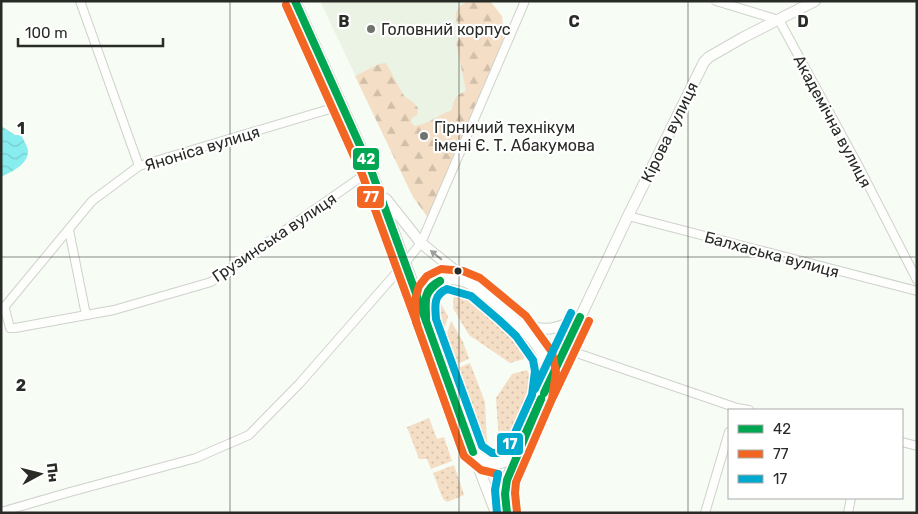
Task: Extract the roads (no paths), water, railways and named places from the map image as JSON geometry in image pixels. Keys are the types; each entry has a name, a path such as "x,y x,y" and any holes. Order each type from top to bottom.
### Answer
{"main road":[{"path":"295,1 372,170 426,321"},
{"name":"Кірова вулиця","path":"507,513 506,482 518,450 628,216 704,62 744,37 815,1"},
{"path":"381,192 421,243 474,286"},
{"name":"Кірова вулиця","path":"496,513 426,321 425,299 429,289 434,284 442,279 450,279 474,286 518,323 543,356 546,372 542,397"},
{"name":"Кірова вулиця","path":"518,323 536,329 548,329 565,326 580,317"},
{"path":"473,452 480,458 497,464 509,461 518,450"}],"street":[{"path":"80,1 139,166"},
{"path":"1,512 196,458 248,435 300,383 421,243 525,1"},
{"path":"716,1 779,20"},
{"name":"Академічна вулиця","path":"779,20 917,280"},
{"name":"Яноніса вулиця","path":"3,310 92,201 139,166 343,105"},
{"name":"Грузинська вулиця","path":"1,328 12,328 114,310 211,282 372,170"},
{"name":"Балхаська вулиця","path":"628,216 917,291"},
{"path":"69,230 86,315"},
{"path":"3,310 12,328"},
{"name":"Грузинська вулиця","path":"12,328 114,310"},
{"path":"565,349 736,409"},
{"path":"705,513 728,435"},
{"path":"903,442 917,446"},
{"path":"848,513 851,499"}],"water":[{"path":"1,126 15,135 22,135 28,151 22,164 1,177"}],"place":[{"name":"Головний корпус","path":"371,29"},
{"name":"Гірничий технікум імені Є. Т. Абакумова","path":"424,136"}]}
